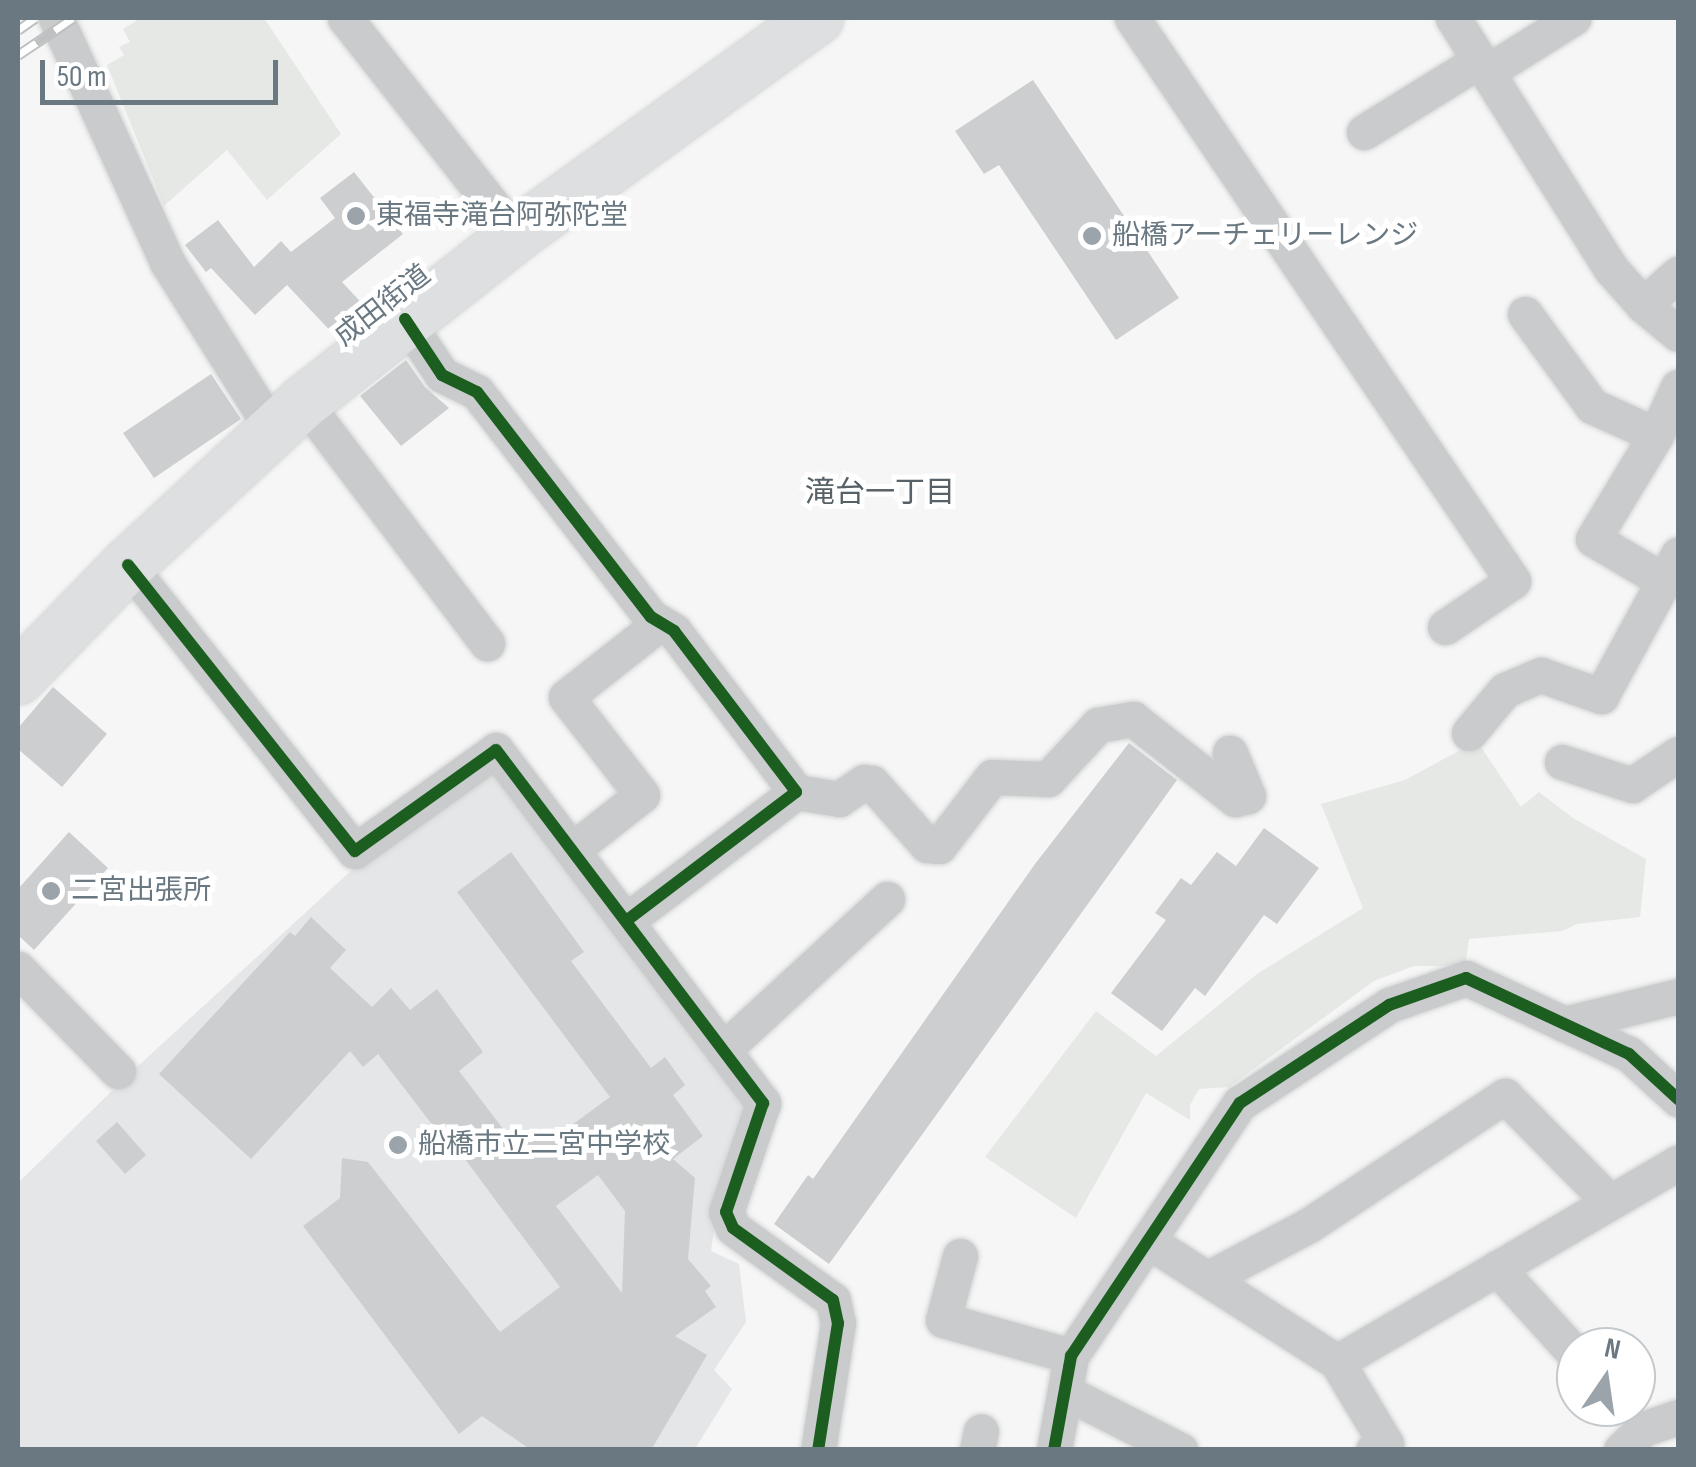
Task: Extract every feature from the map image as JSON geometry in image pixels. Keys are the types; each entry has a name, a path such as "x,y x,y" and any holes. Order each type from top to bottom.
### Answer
{"highway":[{"name":"成田街道","path":"18,678 128,566 288,416 405,319 817,18"}],"street":[{"path":"56,18 167,262 288,416 487,643"},
{"path":"346,18 516,235"},
{"path":"1132,18 1513,581 1445,627"},
{"path":"1453,18 1612,270 1643,305 1678,334"},
{"path":"1364,132 1573,18"},
{"path":"1643,305 1678,274"},
{"path":"1525,314 1592,406 1656,436"},
{"path":"405,319 442,374 478,392 651,617 674,631 796,792 839,799 864,782 872,783 927,845 939,846 992,777 1048,779 1098,724 1133,719 1235,799 1248,796 1230,753"},
{"path":"1469,733 1505,690 1541,675 1601,696 1671,568 1593,540 1656,436 1678,387"},
{"path":"128,566 355,851 496,750 763,1103 726,1212 733,1228 833,1300 838,1322 818,1450"},
{"path":"572,850 642,795 566,697 660,622"},
{"path":"1562,762 1632,786 1678,754"},
{"path":"626,921 796,792"},
{"path":"723,1050 886,899"},
{"path":"18,969 118,1071"},
{"path":"1054,1450 1071,1356 1240,1104 1389,1005 1466,978 1629,1054 1678,1099"},
{"path":"1564,1024 1678,996"},
{"path":"1210,1278 1309,1225 1505,1096 1610,1202"},
{"path":"1337,1362 1678,1163"},
{"path":"1148,1241 1337,1362 1386,1444 1373,1450"},
{"path":"960,1256 943,1320 1071,1356"},
{"path":"1498,1268 1556,1332"},
{"path":"1066,1392 1180,1450"},
{"path":"1629,1428 1678,1417"}],"shaded area":[{"path":"141,18 264,18 341,134 267,200 227,150 164,206 107,65 124,55 119,47 130,42 123,29"},
{"path":"1477,741 1521,807 1539,792 1573,818 1646,859 1640,917 1577,924 1562,931 1469,939 1465,966 1414,966 1374,981 1229,1087 1199,1089 1190,1105 1190,1120 1146,1093 1076,1218 985,1157 1096,1011 1156,1056 1257,974 1363,908 1321,804 1405,780"},
{"name":"船橋市立二宮中学校","path":"490,769 754,1107 715,1222 711,1251 739,1264 746,1322 714,1370 732,1389 695,1449 18,1450 18,1183 126,1077 366,857"}],"building":[{"name":"船橋アーチェリーレンジ","path":"1033,80 1179,298 1116,340 999,165 984,174 955,131"},
{"path":"354,172 403,234 342,282 370,312 337,338 287,285 255,315 211,268 206,272 185,245 218,220 254,267 281,241 291,252 335,218 320,198"},
{"path":"406,360 425,387 449,408 401,446 360,396"},
{"path":"211,374 241,419 154,478 123,433"},
{"path":"53,687 107,734 62,787 18,749 18,728"},
{"path":"1129,743 1177,780 829,1264 774,1224 808,1175 813,1179 1035,864"},
{"path":"1264,828 1319,868 1277,924 1264,915 1205,996 1195,988 1162,1031 1111,993 1166,920 1155,913 1181,878 1191,885 1217,852 1236,866"},
{"path":"69,832 108,868 34,950 18,935 18,889"},
{"path":"511,852 584,952 571,961 651,1068 665,1057 685,1085 673,1095 703,1136 673,1159 695,1178 688,1259 711,1286 705,1291 716,1307 675,1336 707,1355 651,1450 531,1450 482,1416 459,1434 303,1226 340,1198 342,1158 368,1162 500,1332 560,1287 439,1124 434,1127 378,1054 363,1067 350,1051 251,1159 159,1074 290,932 295,936 311,917 346,950 330,968 372,1007 391,988 410,1010 437,989 483,1052 459,1071 516,1146 540,1128 550,1141 610,1097 457,892","holes":["598,1175 625,1211 622,1293 556,1206"]},
{"path":"117,1122 146,1155 125,1174 96,1141"}],"railway":[{"path":"18,30 35,18"},
{"path":"18,55 73,18"}],"cycle path":[{"path":"405,319 442,375 477,392 651,617 674,631 796,792 626,921"},
{"path":"128,565 355,851 496,750 763,1103 726,1212 733,1228 833,1300 838,1323 818,1450"},
{"path":"1054,1450 1071,1356 1240,1103 1389,1005 1466,978 1629,1054 1678,1099"}],"place":[{"name":"東福寺滝台阿弥陀堂","path":"356,216"},
{"name":"船橋アーチェリーレンジ","path":"1092,236"},
{"name":"二宮出張所","path":"51,891"},
{"name":"船橋市立二宮中学校","path":"398,1145"}],"district":[{"name":"滝台一丁目","path":"880,493"}]}
